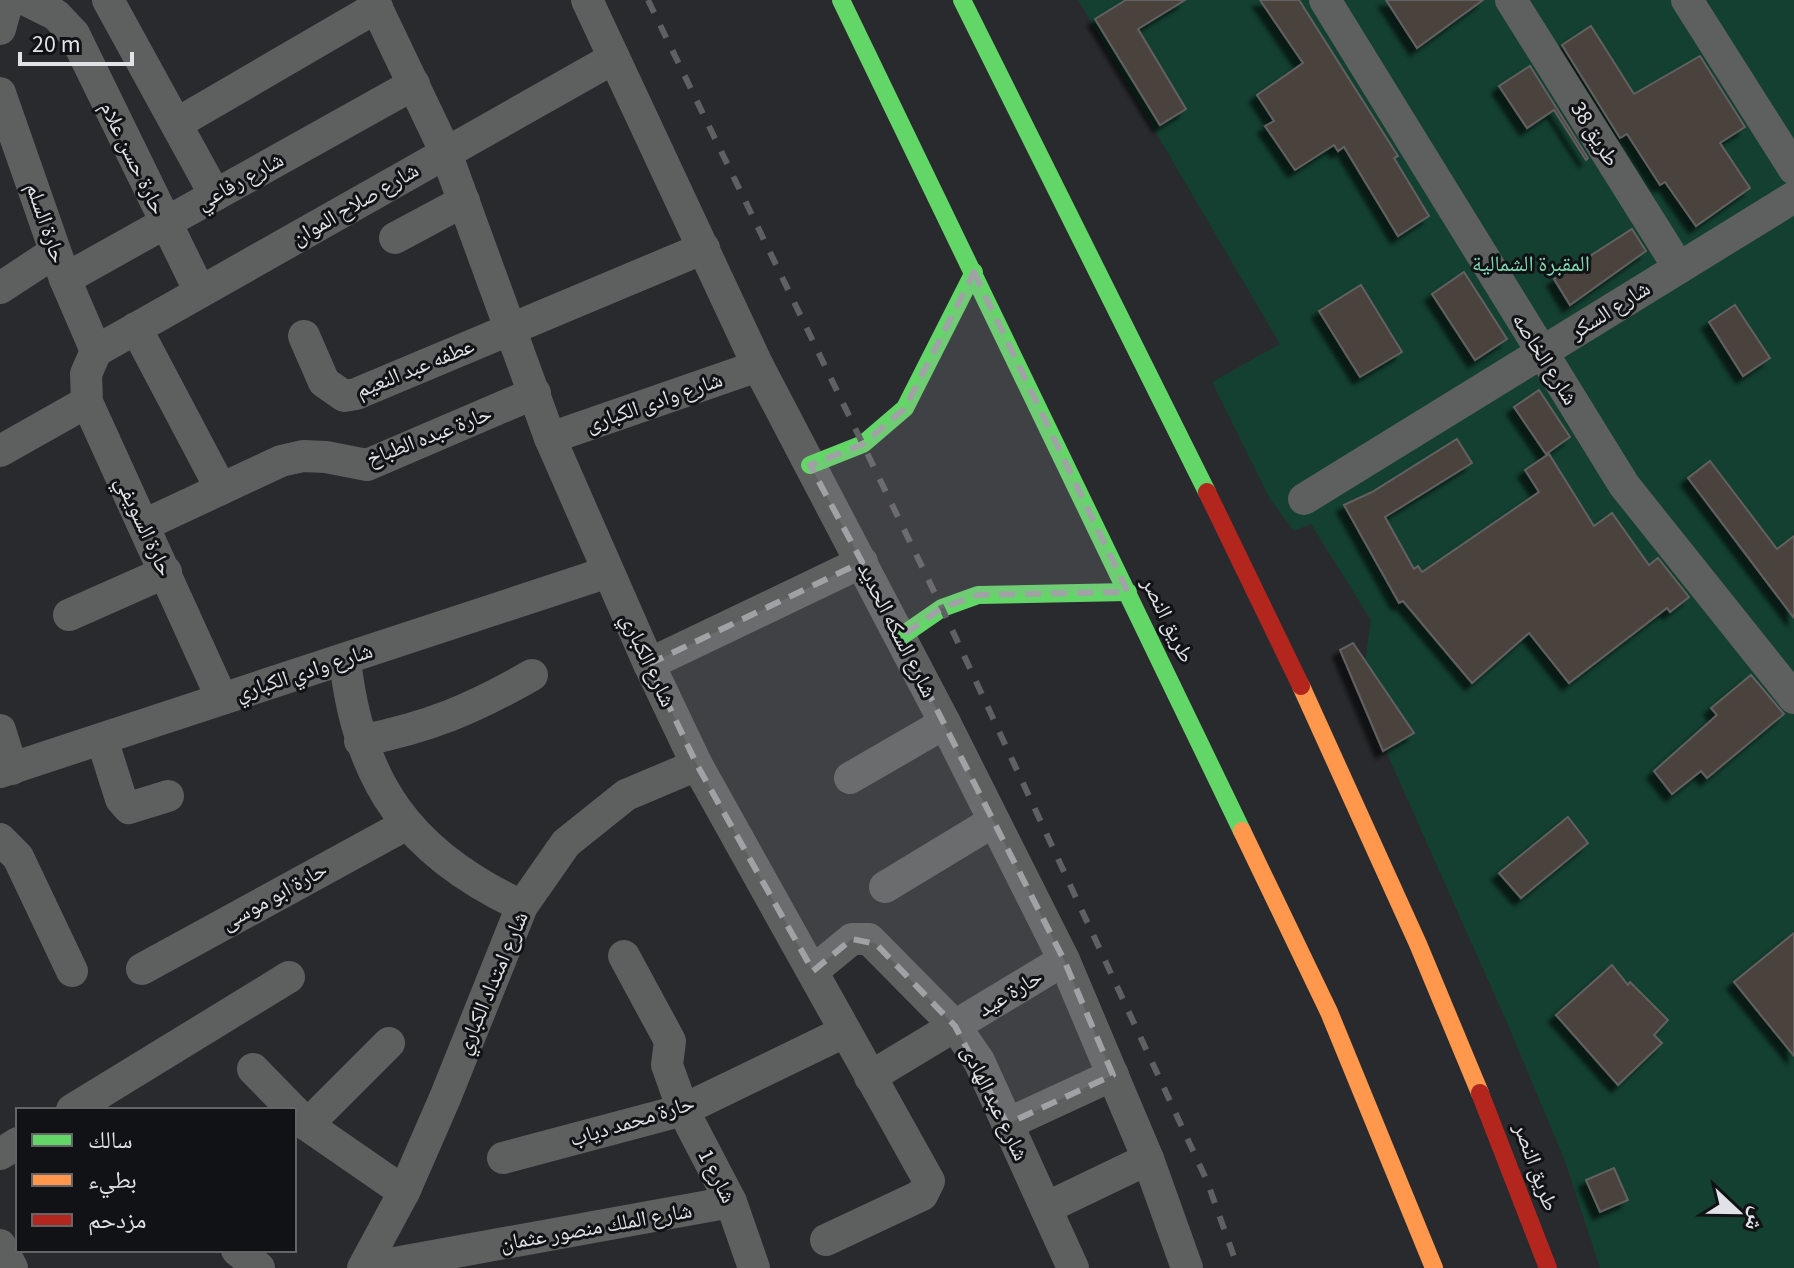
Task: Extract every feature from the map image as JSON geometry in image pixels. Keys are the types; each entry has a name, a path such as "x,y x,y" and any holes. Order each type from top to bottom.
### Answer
{"highway":[{"name":"طريق النصر","path":"962,0 1301,685 1497,1129 1548,1268"},
{"name":"طريق النصر","path":"842,2 1329,1012 1434,1268"},
{"path":"810,465 863,444 905,408 974,272"},
{"path":"900,637 942,608 978,595 1128,592"}],"street":[{"path":"0,29 8,0"},
{"name":"حارة حسن علام","path":"26,0 56,15 74,34 200,292"},
{"path":"108,0 215,195"},
{"name":"شارع السكه الحديد","path":"587,0 758,366 945,723 1064,960 1148,1159 1187,1268"},
{"name":"شارع الخاصه","path":"1325,0 1624,485 1794,698"},
{"name":"طريق 38","path":"1511,0 1679,268"},
{"path":"1687,0 1794,169"},
{"path":"176,124 375,3"},
{"name":"شارع الكباري","path":"375,3 446,153 550,438 649,664 697,765 929,1181 928,1189 922,1195 826,1240"},
{"name":"شارع صلاح الموان","path":"96,351 614,58"},
{"name":"شارع رفاعي","path":"0,288 165,223 414,84"},
{"name":"حارة السلم","path":"0,93 60,266 96,351"},
{"name":"شارع السكر","path":"1304,499 1794,197"},
{"path":"395,238 464,201"},
{"path":"511,330 704,248"},
{"path":"136,328 221,489"},
{"name":"عطفه عبد النعيم","path":"304,336 324,382 344,396 356,394 511,330"},
{"path":"0,451 87,402 86,374 96,351"},
{"name":"شارع وادى الكبارى","path":"550,438 758,366"},
{"name":"حارة عبده الطباخ","path":"144,525 281,461 303,456 367,465 535,393"},
{"name":"حارة السويفي","path":"87,402 222,699"},
{"path":"649,664 862,562"},
{"path":"69,615 166,572"},
{"name":"شارع وادي الكباري","path":"6,770 608,572"},
{"path":"345,659 349,700 360,741 380,785 407,824 440,859 479,886 522,906"},
{"path":"360,741 421,728 478,706 532,675"},
{"path":"850,778 945,723"},
{"path":"0,730 6,770"},
{"path":"102,739 121,799 129,808 168,796"},
{"name":"شارع امتداد الكباري","path":"365,1268 404,1192 522,906 566,843 626,795 697,765"},
{"path":"885,887 994,821"},
{"name":"حارة ابو موسى","path":"142,969 407,824"},
{"path":"0,839 18,857 72,971"},
{"name":"شارع عبد الهادى","path":"813,971 852,939 869,939 955,1026 979,1061 1073,1268"},
{"name":"شارع 1","path":"624,956 670,1041 667,1065 683,1110 731,1202 750,1267"},
{"name":"حارة عيد","path":"870,1077 1064,960"},
{"path":"75,1108 289,977"},
{"name":"حارة محمد دياب","path":"503,1158 683,1110 844,1032"},
{"path":"389,1043 298,1115 404,1192"},
{"path":"253,1069 291,1108"},
{"path":"1007,1124 1113,1075"},
{"path":"1046,1208 1148,1159"},
{"name":"شارع الملك منصور عثمان","path":"365,1268 731,1202"},
{"path":"0,1245 12,1268"},
{"path":"239,1252 259,1268"}],"highlighted area":[{"path":"974,272 1128,592 978,595 942,608 900,637 1064,960 1113,1075 1007,1124 955,1026 876,944 852,939 813,971 697,765 649,664 862,562 810,465 863,444 905,408"}],"green space":[{"name":"المقبرة الشمالية","path":"1078,0 1794,0 1794,1268 1600,1268 1565,1161 1360,693 1371,620 1311,524 1294,531 1270,499 1212,382 1280,344"}],"building":[{"path":"1126,0 1185,0 1138,29 1186,109 1160,125 1095,19"},
{"path":"1260,0 1299,0 1398,156 1394,158 1429,216 1398,236 1344,147 1338,151 1334,145 1295,170 1265,126 1274,121 1257,95 1303,63"},
{"path":"1386,0 1483,0 1417,48"},
{"path":"1591,26 1634,94 1700,56 1745,127 1720,143 1750,188 1696,226 1665,182 1660,185 1627,134 1620,138 1562,45"},
{"path":"1530,66 1588,158 1586,160 1554,110 1527,128 1499,86"},
{"path":"1632,229 1646,251 1570,305 1554,279"},
{"path":"1464,272 1507,339 1475,360 1432,294"},
{"path":"1361,285 1402,352 1360,377 1319,311"},
{"path":"1735,305 1770,358 1743,376 1709,322"},
{"path":"1539,390 1570,437 1546,454 1514,407"},
{"path":"1457,439 1472,463 1385,517 1414,569 1418,566 1422,572 1539,492 1525,470 1549,454 1594,526 1612,513 1649,565 1658,558 1689,597 1670,612 1667,608 1569,683 1529,633 1472,683 1403,601 1399,603 1344,505 1372,492"},
{"path":"1710,461 1777,549 1794,536 1794,618 1688,478"},
{"path":"1353,643 1414,733 1383,751 1340,650"},
{"path":"1751,675 1784,714 1707,778 1701,771 1672,794 1654,771 1717,715 1711,708"},
{"path":"1568,817 1588,843 1521,898 1499,873"},
{"path":"1794,933 1794,1056 1734,982"},
{"path":"1612,965 1628,985 1630,982 1668,1020 1654,1035 1662,1043 1618,1085 1556,1015"},
{"path":"1614,1168 1628,1200 1600,1212 1586,1180"}],"railway":[{"path":"648,0 942,608 1207,1181 1238,1268"}],"traffic: fast":[{"path":"841,0 1242,831"},
{"path":"962,0 1207,492"},
{"path":"810,465 863,444 905,408 974,272"},
{"path":"900,637 942,608 978,595 1128,592"}],"traffic: slow":[{"path":"1301,686 1418,944 1480,1093"},
{"path":"1242,831 1329,1012 1434,1268"}],"traffic: jam":[{"path":"1207,492 1301,686"},
{"path":"1480,1093 1548,1268"}]}
